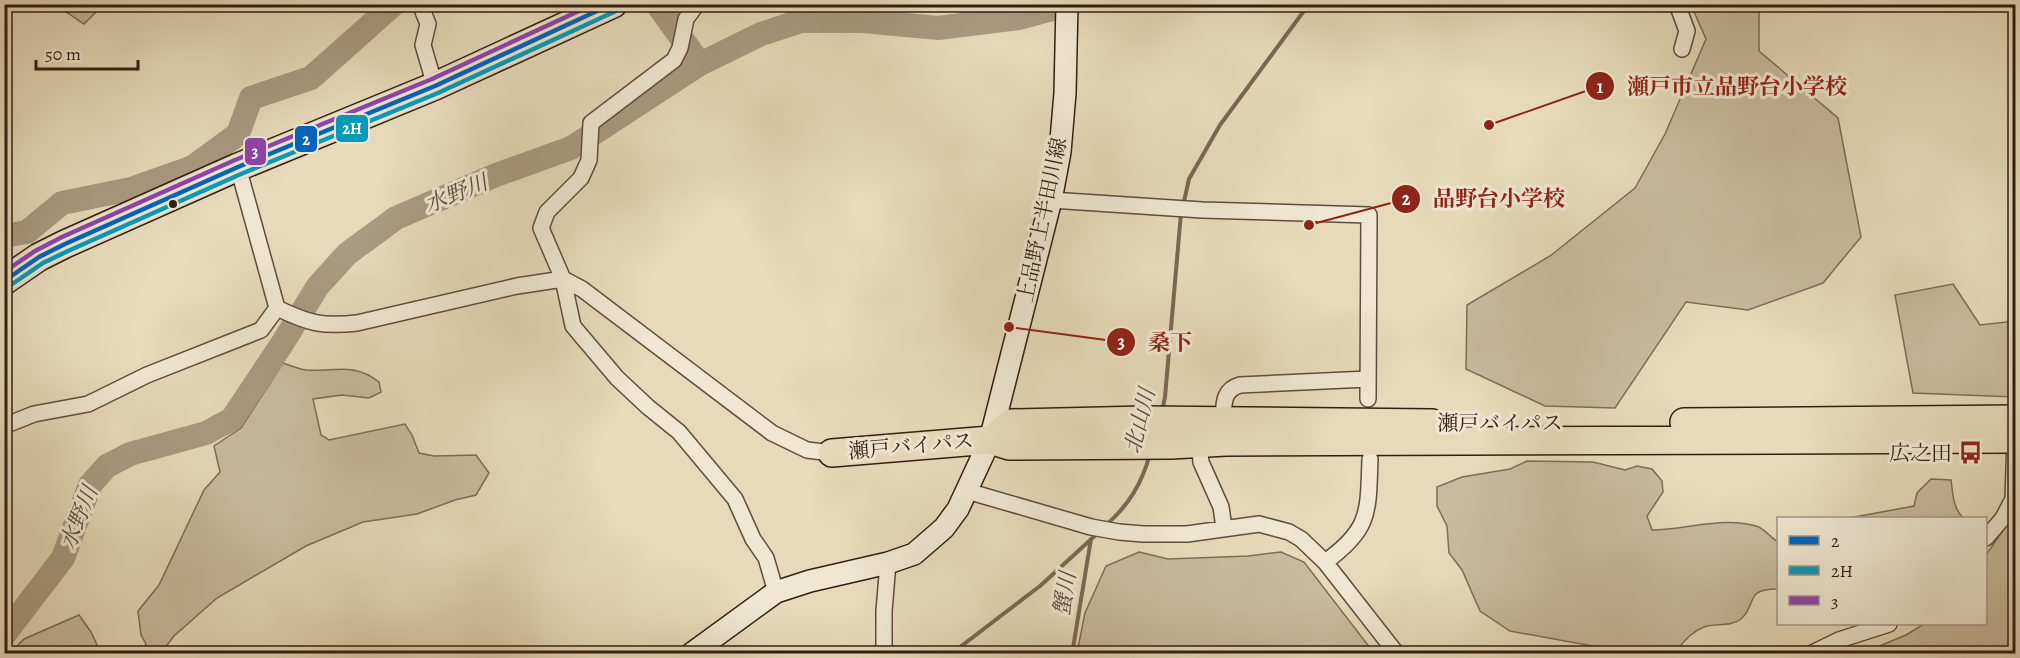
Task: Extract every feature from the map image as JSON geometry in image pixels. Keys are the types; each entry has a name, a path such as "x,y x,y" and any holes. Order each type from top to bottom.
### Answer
{"highway":[{"path":"4,281 39,257 65,244 238,167 435,86 613,4"},
{"name":"瀬戸バイパス","path":"832,453 990,440 1009,446 1140,433 1176,433 1223,421 1474,424 2016,419"},
{"name":"瀬戸バイパス","path":"1176,433 1199,443 2016,439"}],"street":[{"path":"420,4 428,24 423,45 435,86"},
{"path":"697,4 686,19 680,48 674,60 591,123 589,160 581,178 547,212 541,228 563,279 573,326 617,378 687,440 735,499 753,538 766,558 776,592"},
{"name":"上品野上半田川線","path":"691,654 776,592 914,554 944,528 958,509 990,440 1051,200 1061,140 1065,93 1067,4"},
{"path":"1677,4 1688,31 1682,49"},
{"path":"238,167 279,309 303,320 330,326 357,323 517,286 563,279 582,289 772,433 807,450 832,453"},
{"path":"1051,200 1203,210 1368,215 1368,399"},
{"path":"4,265 15,260 39,257"},
{"path":"4,426 34,414 88,404 147,375 261,330 279,309"},
{"path":"1223,421 1224,401 1227,392 1233,387 1368,379"},
{"path":"1987,537 2003,518 2013,499 2016,439"},
{"path":"1199,443 1201,462 1221,507 1224,528"},
{"path":"1325,562 1350,541 1360,530 1366,518 1369,506 1370,459"},
{"path":"967,491 1091,527 1119,532 1187,534 1259,524 1289,532 1301,539 1325,562 1397,654"},
{"path":"884,654 884,611 888,563"},
{"path":"1810,654 1839,640 1886,625"}],"shaded area":[{"path":"56,5 103,5 84,24"},
{"path":"1691,5 1759,5 1759,51 1838,118 1861,237 1823,283 1748,310 1686,302 1615,408 1545,406 1466,369 1467,305 1550,256 1635,188 1665,134 1706,39"},
{"path":"1953,284 1980,325 2015,321 2015,397 1913,393 1895,295"},
{"path":"283,363 306,370 353,370 379,382 381,392 369,398 342,395 313,399 321,435 329,440 405,424 419,453 434,456 476,455 489,473 476,495 417,514 363,522 306,546 217,598 174,636 161,653 140,653 146,644 141,635 138,611 159,585 204,490 220,472 214,446 241,428"},
{"path":"1527,461 1593,462 1625,470 1637,466 1652,469 1662,481 1663,492 1647,516 1652,530 1730,522 1759,527 1777,541 1777,589 1755,595 1741,619 1733,623 1699,629 1675,652 1609,649 1510,631 1480,611 1462,570 1449,553 1447,526 1437,506 1437,487 1462,477 1510,469"},
{"path":"1931,479 1951,480 1955,505 1962,517 1854,517 1914,506 1917,493"},
{"path":"2015,513 2015,653 1860,654 1906,635 1922,625 1987,625 1987,554"},
{"path":"1139,552 1168,559 1248,556 1281,552 1304,562 1374,653 1077,653 1085,613 1106,566"},
{"path":"79,615 99,649 104,653 10,653 24,639"}],"waterway":[{"path":"4,236 27,232 62,203 131,189 193,167 238,134 251,98 311,78 394,4"},
{"path":"657,4 700,64"},
{"name":"水野川","path":"4,635 63,558 90,485 107,466 130,454 206,433 232,419 318,286 347,254 396,218 496,175 571,148 700,64 761,34 801,21 863,21 938,28 1019,18 1072,4"},
{"name":"北山川","path":"1183,206 1189,179 1220,125 1309,4"},
{"name":"北山川","path":"1162,412 1181,213"},
{"name":"北山川","path":"1106,525 1134,493 1150,454"},
{"name":"北山川","path":"951,654 1040,586 1099,532"},
{"name":"蟹川","path":"1072,654 1091,539"}],"transit line":[{"name":"3","path":"4,272 35,251 62,237 235,160 432,79 594,4"},
{"name":"2","path":"4,281 39,257 65,244 238,167 435,86 612,4"},
{"name":"2H","path":"8,287 43,263 68,251 241,174 438,93 616,11"}],"place":[{"name":"瀬戸市立品野台小学校","path":"1489,125"},
{"name":"品野台小学校","path":"1309,225"},
{"name":"桑下","path":"1009,327"},
{"name":"広之田","path":"1970,453"}]}
